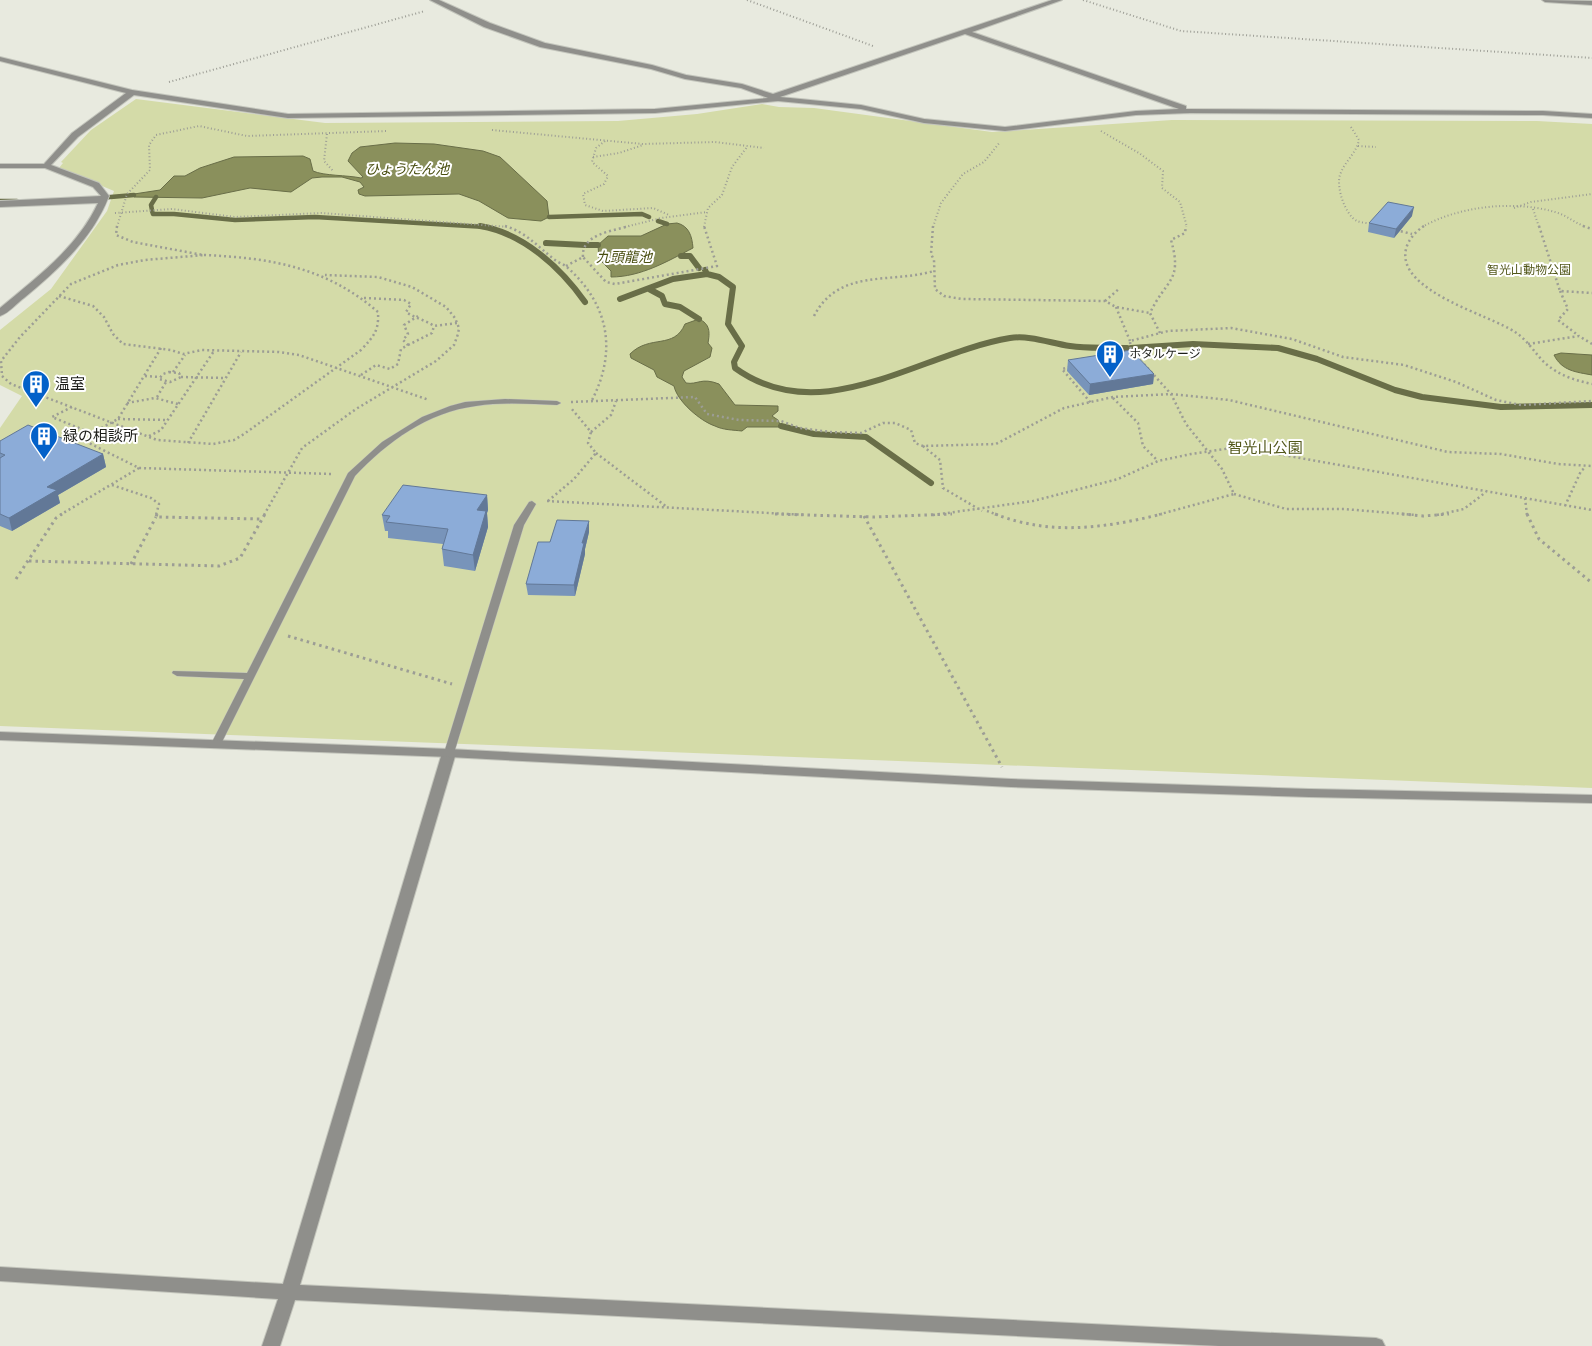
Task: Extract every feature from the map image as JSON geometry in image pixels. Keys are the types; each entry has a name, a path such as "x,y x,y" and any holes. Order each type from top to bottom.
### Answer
{"street":[{"path":"433,0 487,25 543,45 652,67 685,77 742,86 775,98 1059,0"},
{"path":"1544,0 1592,3"},
{"path":"966,32 1190,111"},
{"path":"1,61 132,92 260,113 320,117 553,111 655,111 775,98 861,107 924,121 1005,129 1136,113 1190,111 1543,113 1592,116"},
{"path":"46,166 75,135 132,92"},
{"path":"0,166 46,166 96,186 104,198"},
{"path":"0,204 104,198"},
{"path":"0,313 44,276 81,240 99,214 104,198"},
{"path":"0,736 449,753 1011,783 1309,793 1592,799"},
{"path":"271,1346 289,1292 449,753"},
{"path":"0,1274 1162,1341 1376,1346"}],"lane":[{"path":"216,744 352,475 388,440 453,408 496,403 557,402"},
{"path":"449,753 467,688 519,525 532,504"},
{"path":"176,672 251,676"}],"path":[{"path":"747,0 897,55"},
{"path":"1083,0 1181,31 1592,58"},
{"path":"132,92 445,5"},
{"path":"1342,113 1359,140 1357,151 1340,173 1339,186 1345,206 1355,219 1376,225"},
{"path":"1086,120 1107,136 1139,153 1163,172 1162,188 1180,202 1187,228 1185,233 1171,240 1178,264 1176,276 1154,303 1150,313 1160,333"},
{"path":"204,255 120,239 116,236 116,225 122,213 126,196 150,173 153,164 149,145 152,138 164,132 199,126 248,136 392,131"},
{"path":"1005,129 1003,138 984,162 964,174 941,203 934,220 931,254 935,289 951,297 1105,301 1116,307 1150,313"},
{"path":"484,130 528,132 647,144 715,142 764,148"},
{"path":"327,134 324,161 334,172"},
{"path":"605,140 596,148 592,162 608,176 604,184 583,194 585,205 602,211 653,208 669,215"},
{"path":"593,157 619,153 647,144"},
{"path":"1358,146 1376,147"},
{"path":"707,212 669,215 640,222 592,238 587,241 582,253 583,257 606,282 615,284 718,266 704,231 704,222 707,212 722,195 732,168 747,147"},
{"path":"1512,209 1531,202 1592,194"},
{"path":"1592,229 1554,212 1534,209 1488,208 1443,215 1420,227 1412,234 1408,243 1405,264 1420,282 1442,299 1503,325 1523,337 1548,366 1574,380 1592,384"},
{"path":"99,214 172,209 235,217 321,213 501,225 518,228 556,260 566,266 585,287 604,321 608,335 609,352 597,393 591,402"},
{"path":"1534,209 1560,291 1568,309 1558,320 1592,344"},
{"path":"1392,229 1412,234"},
{"path":"204,255 234,256 279,263 323,275 344,285 364,298 378,312 379,325 374,337 338,368 234,440 213,444 157,440 11,384 2,376 1,361 70,284 118,265 145,260 204,255"},
{"path":"566,266 575,264 583,257"},
{"path":"1522,274 1551,264"},
{"path":"814,316 817,305 826,294 852,284 877,279 919,277 934,271"},
{"path":"29,561 208,567 231,563 240,558 302,448 315,437 436,361 454,345 459,328 446,307 412,288 396,281 360,275 323,275"},
{"path":"1105,301 1120,288"},
{"path":"1560,291 1592,293"},
{"path":"58,296 93,306 104,317 112,334 123,344 161,348 185,354 202,350 279,352 298,355 394,386 453,408"},
{"path":"364,298 404,300 411,304 406,312 408,314 418,316 434,326 457,323"},
{"path":"1116,307 1130,341 1130,353 1135,357 1126,359"},
{"path":"408,345 403,340 408,334 404,325 418,316"},
{"path":"360,375 376,365 390,369 398,364 401,349 432,333 434,326"},
{"path":"1130,341 1160,333 1231,328 1292,338 1343,358 1404,365 1456,382 1496,400 1521,405 1592,401"},
{"path":"1528,344 1579,336"},
{"path":"118,419 161,348"},
{"path":"148,437 161,430 214,351"},
{"path":"188,443 241,352"},
{"path":"174,372 185,354"},
{"path":"1141,362 1155,374 1156,379 1171,394 1186,424 1222,469 1234,494"},
{"path":"1071,367 1062,369 1091,403"},
{"path":"144,376 160,376 174,372 178,373 181,377"},
{"path":"160,376 161,380 166,382 177,380 181,377 226,378"},
{"path":"156,398 166,382"},
{"path":"923,446 996,444 1064,408 1113,398 1171,394 1229,400 1448,452 1501,454 1592,466"},
{"path":"591,432 565,403 694,397 707,414 739,420 781,421 800,428 830,432 856,434 883,423 895,423 911,430 915,443 923,446 940,460 943,488 946,491 984,511 1017,523 1067,529 1098,526 1192,506 1234,494 1286,508 1344,509 1423,516 1446,515 1464,509 1486,492"},
{"path":"127,403 156,398 168,404 178,404"},
{"path":"1113,398 1138,422 1143,434 1144,452 1158,461"},
{"path":"616,401 611,415 591,432 588,443 596,453 668,508"},
{"path":"72,406 52,417 91,433"},
{"path":"168,420 118,419 81,440 139,468 352,475"},
{"path":"532,504 547,501 874,518 947,515 984,511 1033,502 1118,479 1158,461 1232,448 1255,450 1592,510"},
{"path":"547,501 574,479 596,453"},
{"path":"1565,506 1581,471 1586,466"},
{"path":"16,578 56,518 139,468"},
{"path":"112,484 151,498 159,504 156,516 131,564"},
{"path":"1525,498 1526,516 1538,539 1592,583"},
{"path":"156,516 262,519"},
{"path":"864,516 1011,783"},
{"path":"273,632 467,688"}],"green space":[{"name":"智光山公園","path":"136,99 325,123 618,121 697,114 762,104 779,107 814,108 992,132 1172,120 1537,121 1592,124 1592,788 0,726 0,428 22,396 0,385 0,330 51,289 107,211 114,191 59,168 63,163 61,162 91,130"}],"water":[{"name":"ひょうたん池","path":"395,143 434,144 483,151 500,157 547,201 549,217 541,221 508,218 479,201 459,194 365,196 359,194 358,190 364,187 360,182 342,177 312,178 291,192 250,188 202,198 134,197 134,194 160,190 174,176 185,176 200,168 234,157 303,156 310,159 313,171 323,174 361,178 363,177 348,161 352,153 360,147"},
{"name":"九頭龍池","path":"677,223 684,226 689,232 693,248 664,263 633,274 611,277 611,271 599,259 598,245 608,236 641,236 667,224"},
{"path":"699,319 707,326 709,332 708,343 712,348 710,357 684,371 682,377 686,383 708,381 719,384 735,405 778,406 778,411 772,416 778,420 781,427 747,427 742,431 728,430 709,423 684,404 674,386 657,377 654,370 631,358 630,354 638,348 675,337 685,324"},
{"path":"1561,353 1592,355 1592,375 1565,368 1554,355"}],"building":[{"path":"1388,202 1414,207 1396,229 1369,223"},
{"path":"1131,350 1154,374 1090,384 1068,360"},
{"path":"28,425 103,454 47,487 57,490 9,518 0,514 0,458 5,455 0,453 0,441"},
{"path":"403,485 487,495 477,510 486,511 473,555 442,549 448,529 386,522 390,516 382,515"},
{"path":"557,520 589,521 582,543 584,543 574,585 526,584 538,542 550,542"}],"waterway":[{"path":"99,198 134,195"},
{"path":"152,210 151,205 156,197"},
{"path":"0,201 17,201"},
{"path":"152,211 153,214 174,214 235,220 315,217 483,227"},
{"path":"549,217 642,214 649,217"},
{"path":"658,221 667,224"},
{"path":"483,227 511,236 539,253 564,276 585,302"},
{"path":"546,243 585,245"},
{"path":"587,245 598,245"},
{"path":"681,256 690,256 699,268"},
{"path":"705,270 707,274"},
{"path":"620,299 673,279 707,274"},
{"path":"707,274 719,277 733,287 728,324 742,346 734,362 735,368 768,385 802,392 837,390 871,382 976,346 1010,338 1032,338 1077,347 1127,348"},
{"path":"649,289 662,296 665,304 680,307 699,319"},
{"path":"1131,348 1193,344 1278,348 1317,359 1395,390 1422,397 1501,407 1592,405"},
{"path":"781,426 814,434 866,437 931,483"}],"place":[{"name":"ホタルケージ","path":"1110,378"},
{"name":"温室","path":"36,408"},
{"name":"緑の相談所","path":"44,460"}],"park label":[{"name":"智光山動物公園","path":"1529,270"}]}
